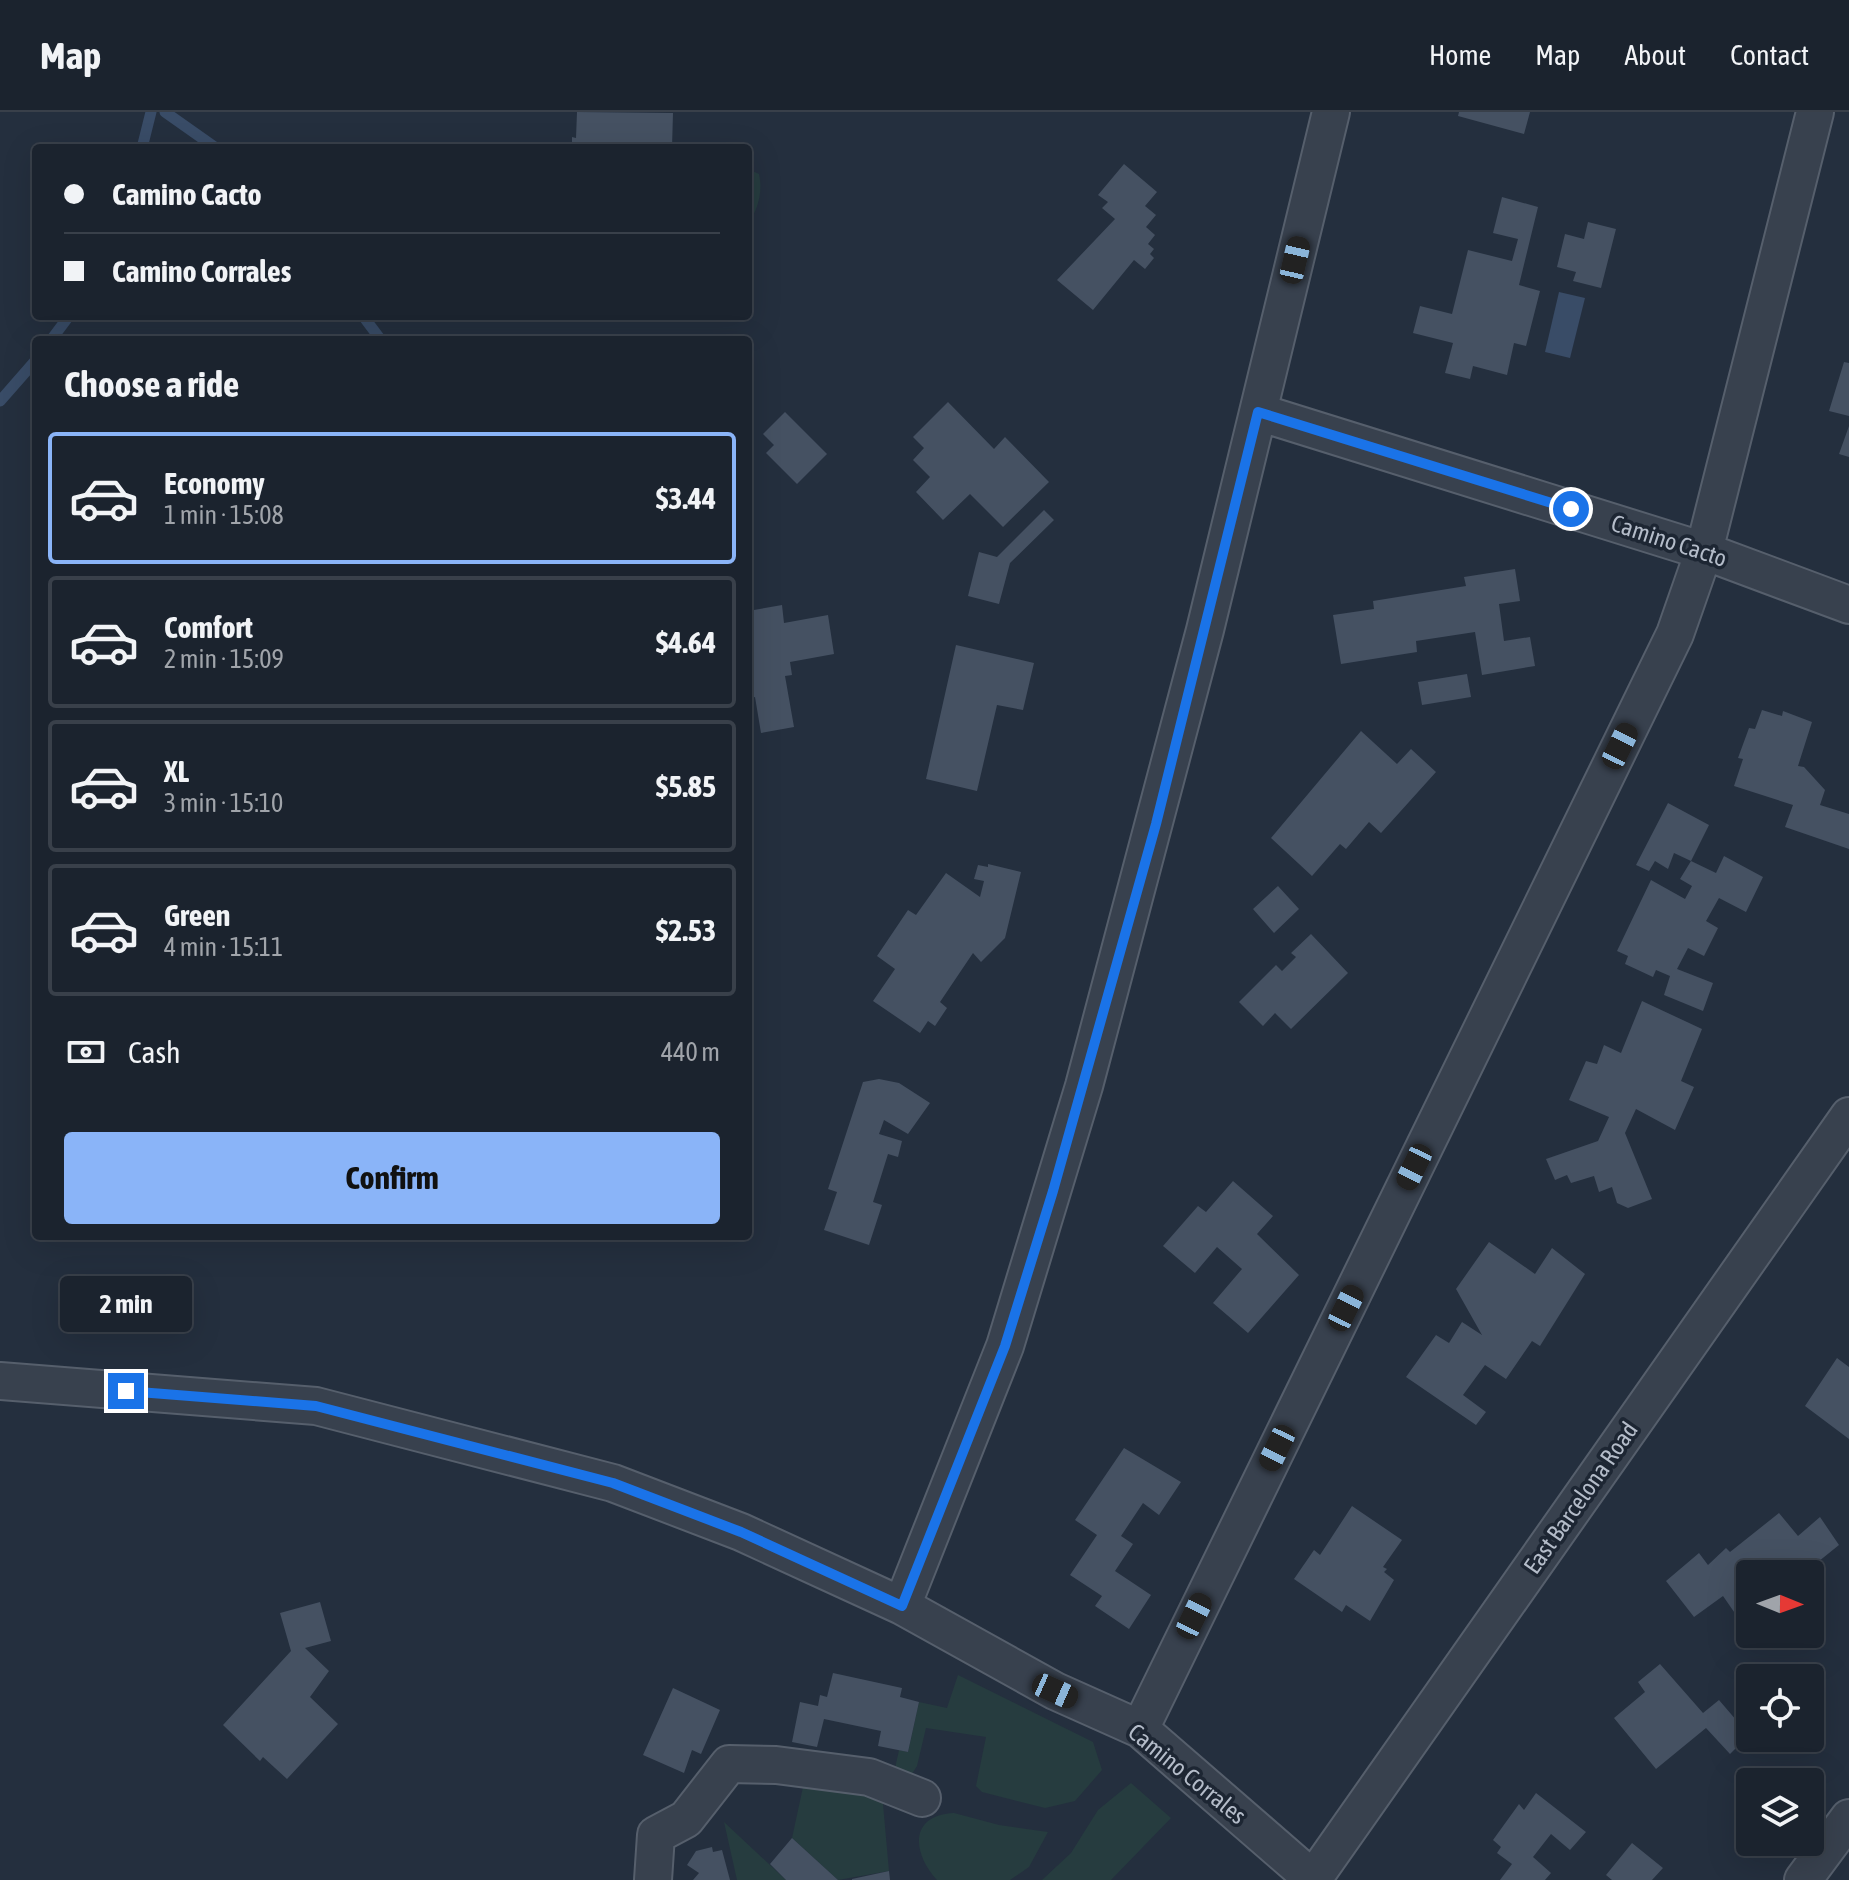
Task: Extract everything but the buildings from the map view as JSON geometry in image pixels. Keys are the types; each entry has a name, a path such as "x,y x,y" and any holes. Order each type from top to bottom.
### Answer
{"street":[{"path":"902,1606 1005,1346 1053,1191 1160,809 1331,112"},
{"path":"1140,1729 1675,634 1704,551 1815,112"},
{"name":"Camino Cacto","path":"1258,412 1704,551 1849,605"},
{"name":"East Barcelona Road","path":"1314,1879 1849,1116"},
{"name":"Camino Corrales","path":"0,1381 316,1406 613,1483 741,1532 902,1606 1055,1691 1140,1729 1314,1879"},
{"path":"653,1880 656,1835 686,1819 729,1764 776,1765 869,1777 922,1798"},
{"path":"1803,1880 1849,1818"}],"green space":[{"path":"752,171 759,174 757,206 752,217"},
{"path":"958,1675 1093,1742 1102,1770 1075,1801 1045,1808 982,1792 976,1786 986,1737 926,1728 917,1766 910,1777 894,1773 899,1750 908,1752 919,1702 947,1708"},
{"path":"817,1779 882,1793 889,1871 838,1880 792,1838 803,1787"},
{"path":"1131,1783 1171,1818 1111,1880 1042,1880 1071,1853 1098,1810"},
{"path":"954,1813 999,1825 1048,1832 1029,1867 1010,1880 937,1880 923,1858 919,1837 929,1821 939,1815"},
{"path":"724,1822 786,1880 737,1880"}],"water":[{"path":"1559,292 1585,298 1570,358 1545,352"}],"waterway":[{"path":"143,144 151,112"},
{"path":"165,112 210,144"},
{"path":"54,336 66,320"},
{"path":"366,320 378,336"},
{"path":"0,401 32,365"}],"route":[{"path":"126,1391 316,1406 613,1483 741,1532 902,1606 1005,1346 1053,1191 1120,961 1258,412 1571,509"}]}
